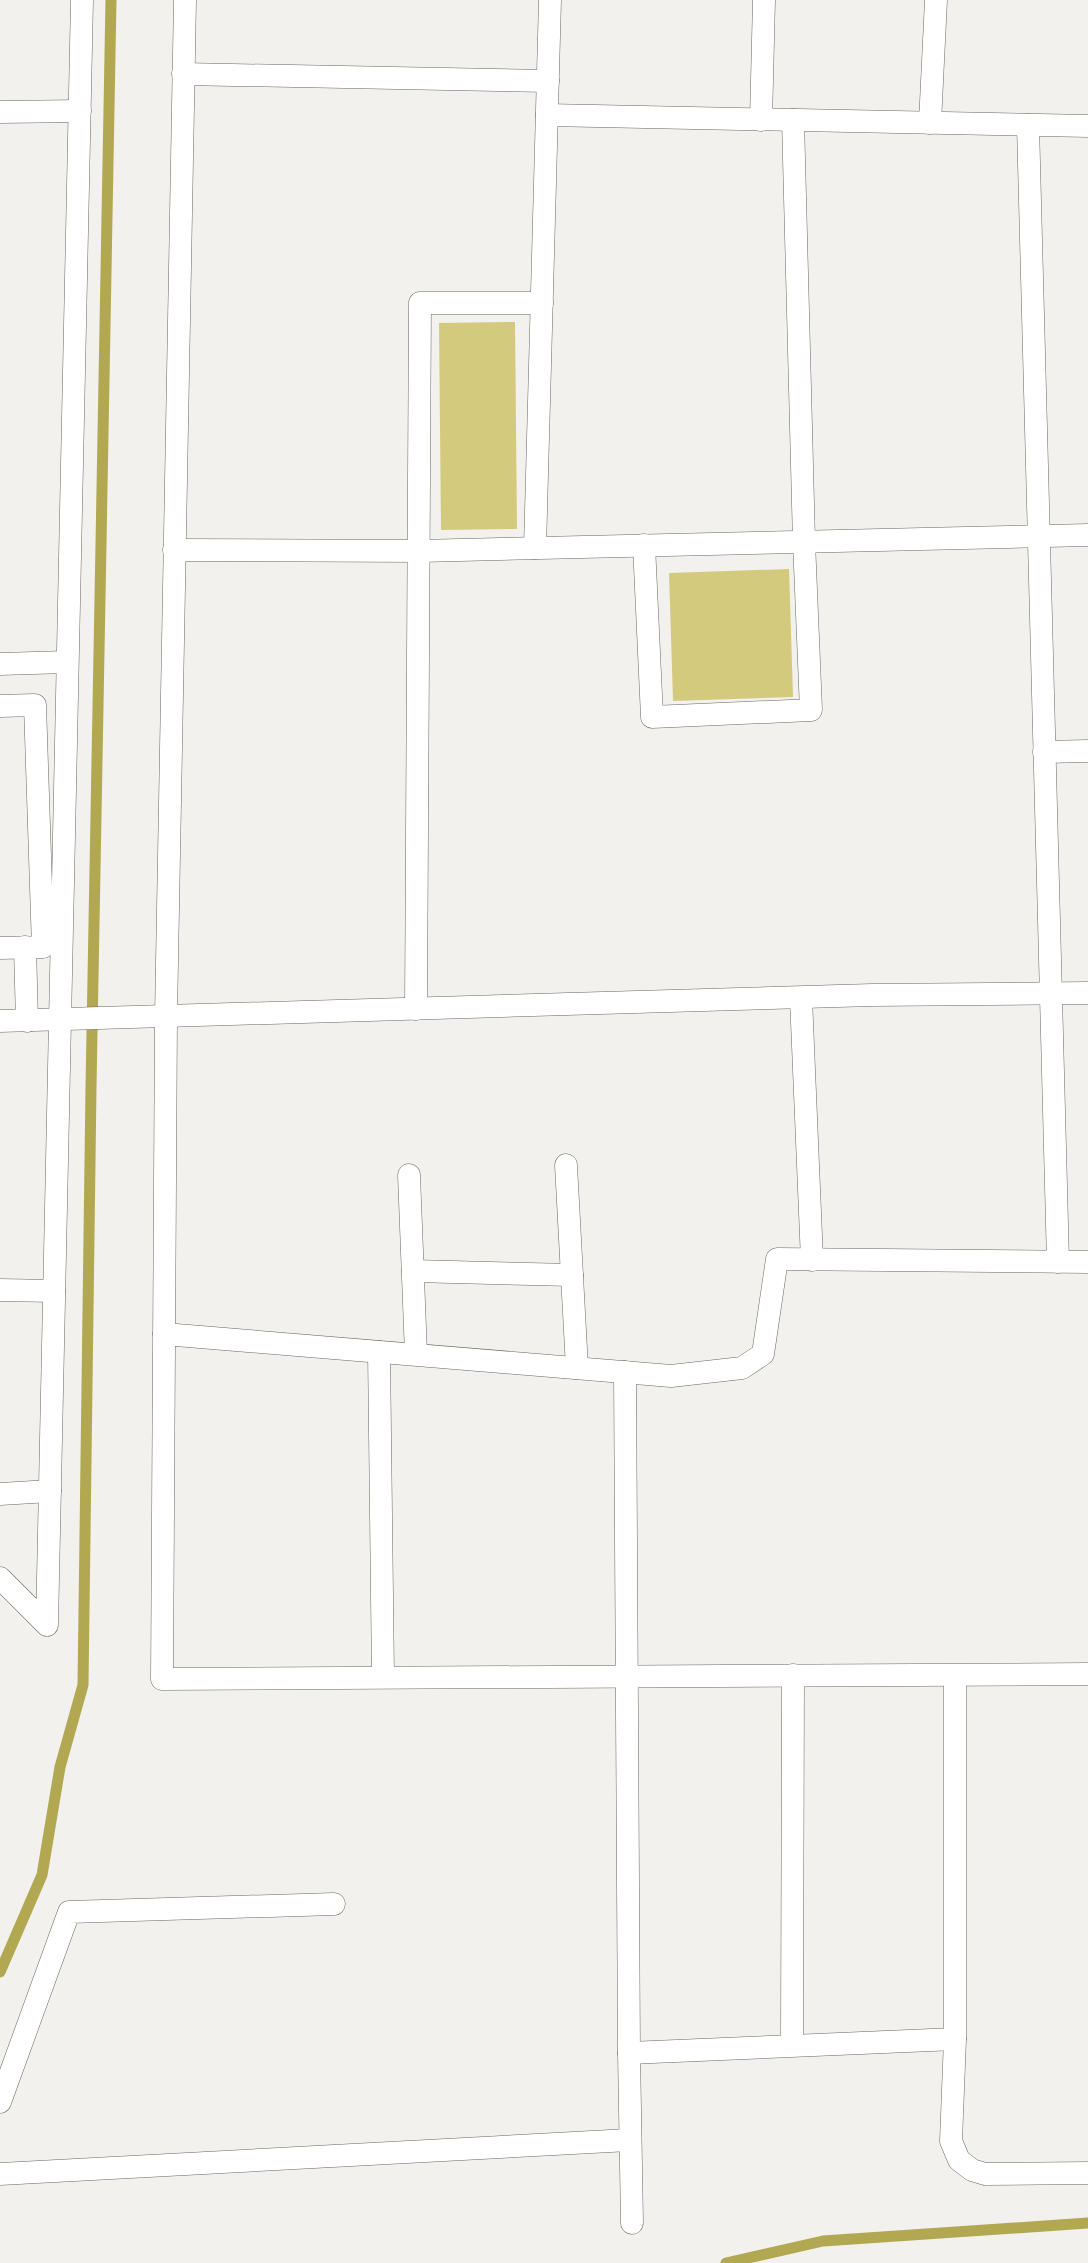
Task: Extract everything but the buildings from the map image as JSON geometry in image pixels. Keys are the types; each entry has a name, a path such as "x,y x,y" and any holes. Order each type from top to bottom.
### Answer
{"street":[{"path":"0,1578 48,1625 54,1291 68,1019 67,662 82,0"},
{"path":"184,0 166,1016 162,1679 793,1675 955,1676 1088,1674"},
{"path":"535,548 550,0"},
{"path":"761,120 764,0"},
{"path":"930,123 936,0"},
{"path":"183,74 548,81"},
{"path":"0,112 80,111"},
{"path":"547,115 1088,126"},
{"path":"644,546 652,717 811,710 804,542 793,120"},
{"path":"1028,125 1058,1262"},
{"path":"416,1009 420,302 542,303"},
{"path":"174,550 419,551 1088,534"},
{"path":"0,664 67,662"},
{"path":"0,706 35,705 43,947 0,948"},
{"path":"1044,752 1088,751"},
{"path":"25,947 28,1020"},
{"path":"0,1021 801,998 1088,993"},
{"path":"801,998 812,1260"},
{"path":"566,1165 577,1368"},
{"path":"409,1175 416,1354"},
{"path":"164,1334 671,1376 742,1368 763,1354 777,1259 1088,1262"},
{"path":"413,1271 572,1275"},
{"path":"0,1290 54,1291"},
{"path":"379,1352 383,1677"},
{"path":"625,1372 629,2140 632,2224"},
{"path":"0,1494 50,1491"},
{"path":"792,2045 793,1675"},
{"path":"955,1676 955,2039 951,2141 959,2160 972,2170 985,2174 1088,2173"},
{"path":"0,2102 69,1912 334,1904"},
{"path":"629,2053 955,2039"},
{"path":"0,2174 629,2140"}],"shaded area":[{"path":"515,322 517,529 441,530 439,323"},
{"path":"789,569 793,697 673,701 669,573"}],"waterway":[{"path":"0,1972 42,1875 60,1767 83,1685 91,1087 111,0"},
{"path":"726,2263 823,2241 1088,2223"}]}
